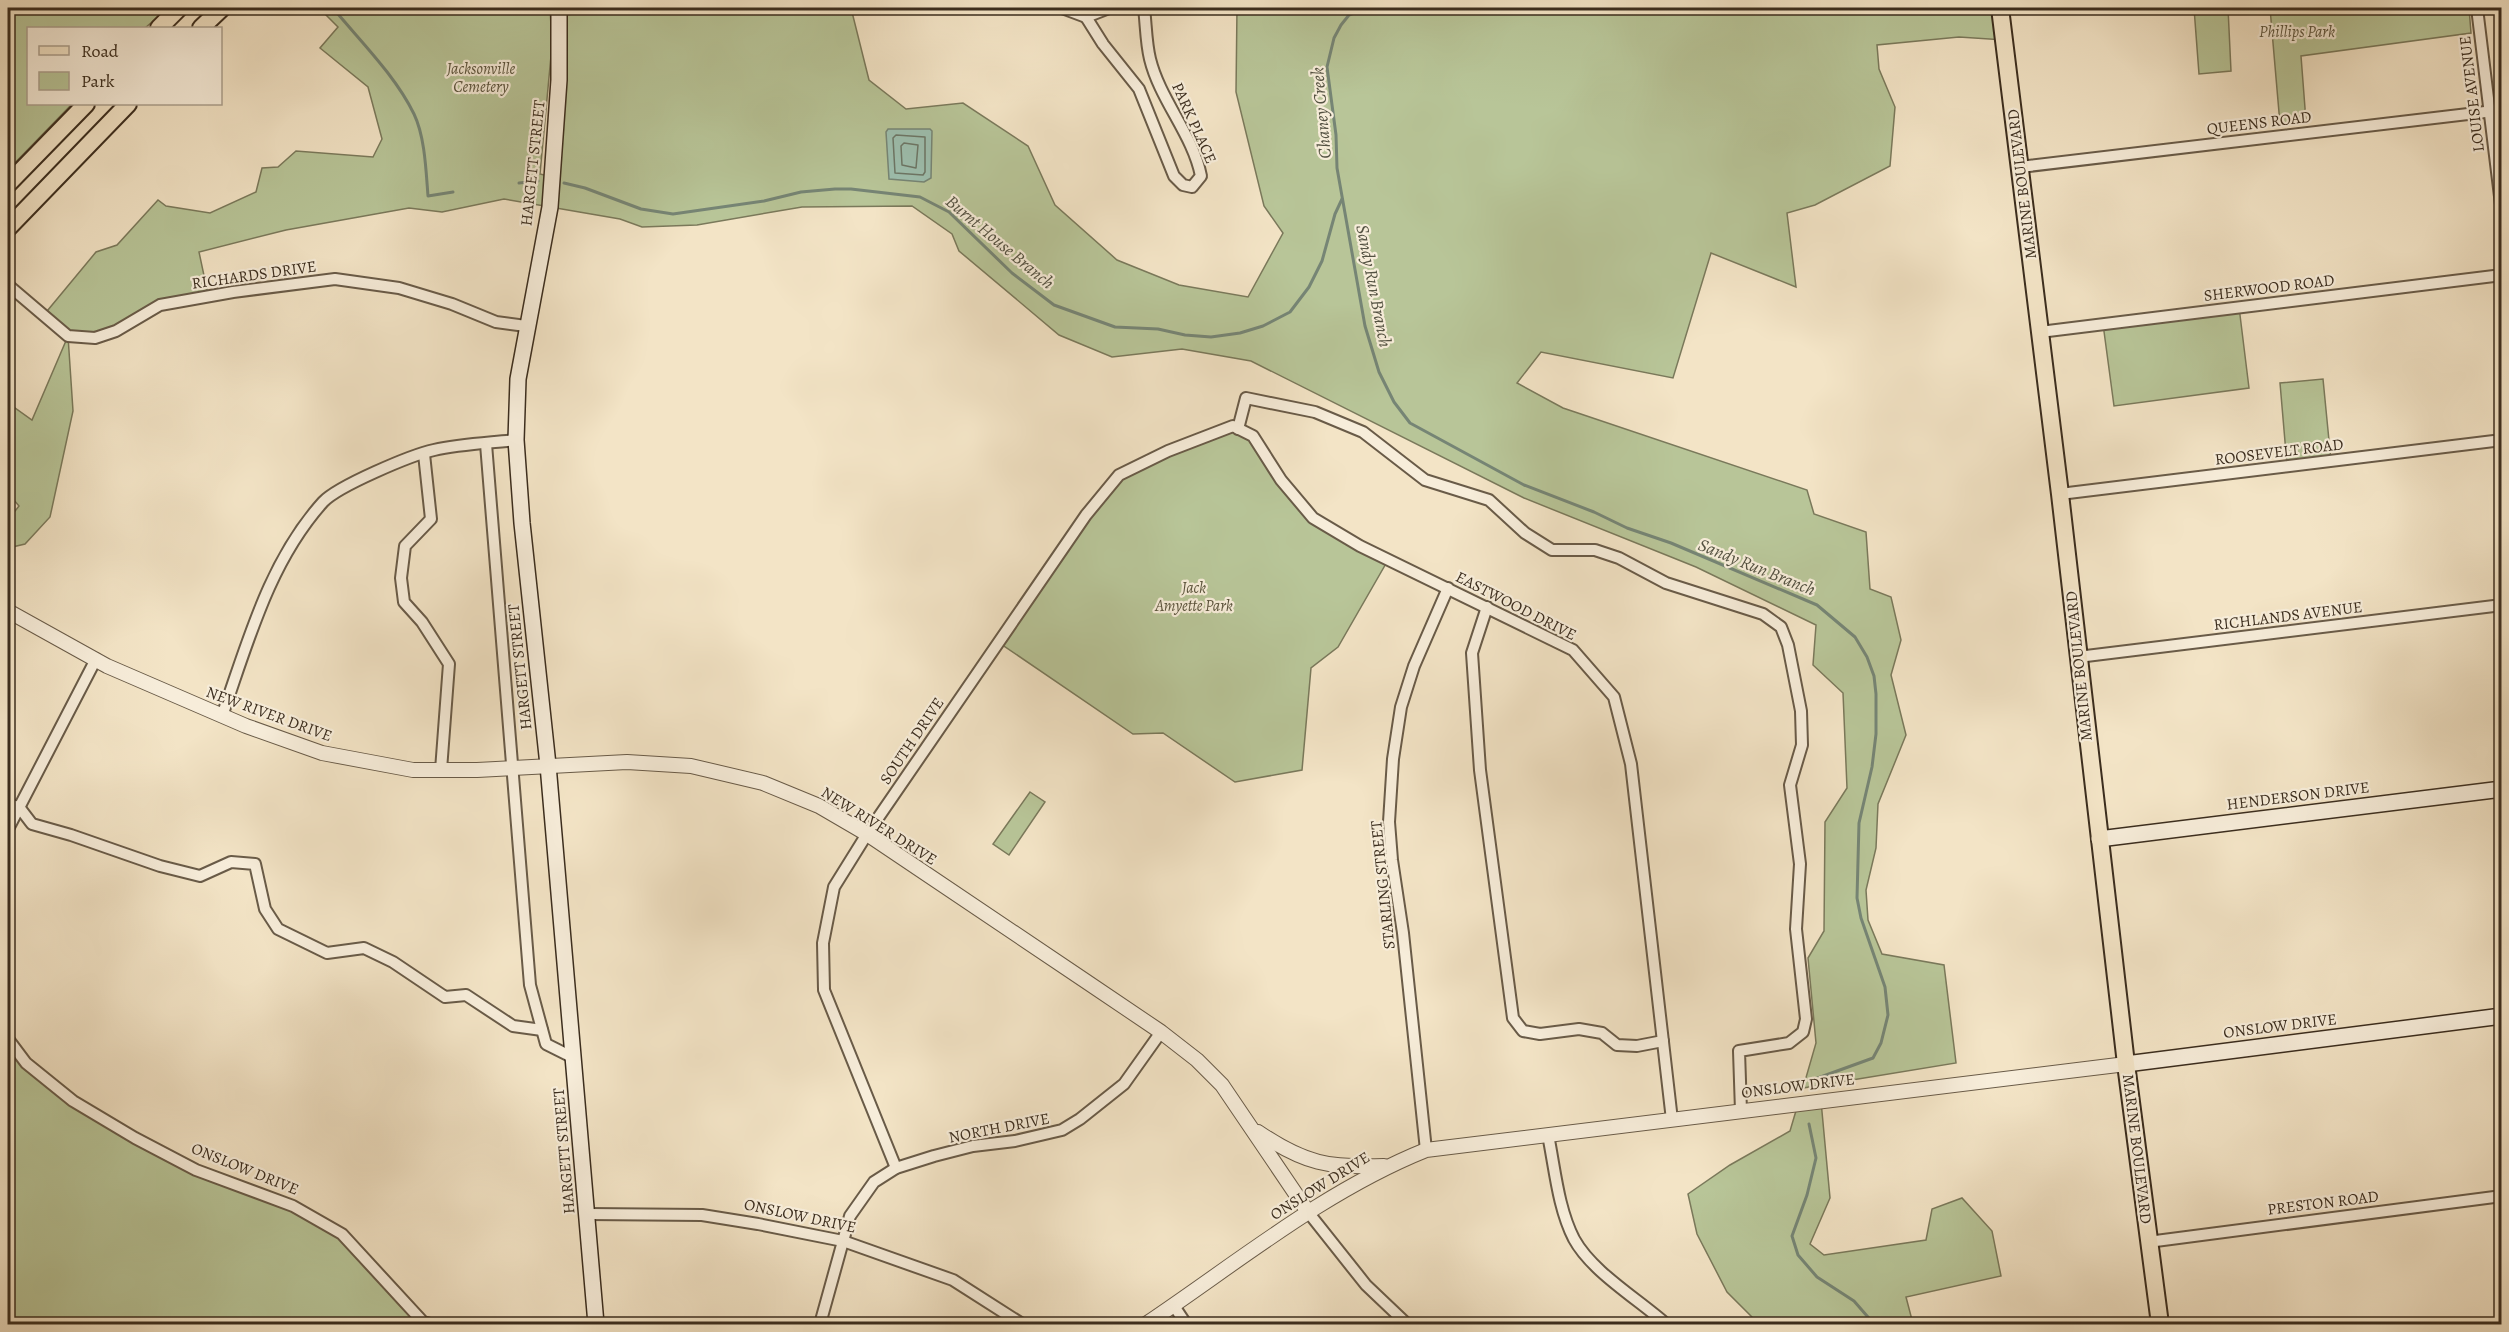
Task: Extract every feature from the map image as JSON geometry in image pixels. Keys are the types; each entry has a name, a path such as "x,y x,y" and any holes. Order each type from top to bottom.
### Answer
{"main road":[{"path":"160,27 179,8"},
{"path":"202,27 222,8"},
{"name":"HARGETT STREET","path":"563,8 550,207 518,378 516,440 522,523 548,765 596,1324"},
{"name":"MARINE BOULEVARD","path":"2000,8 2060,494 2126,1064 2160,1324"},
{"path":"8,184 85,105"},
{"path":"8,228 127,105"},
{"name":"HENDERSON DRIVE","path":"2099,839 2502,789"},
{"name":"ONSLOW DRIVE","path":"2126,1064 2502,1016"}],"street":[{"path":"1062,8 1086,17 1109,8"},
{"name":"PARK PLACE","path":"1086,17 1103,44 1139,89 1174,176 1183,185 1192,187 1201,176 1198,162 1150,60 1144,8"},
{"name":"LOUISE AVENUE","path":"2477,8 2502,213"},
{"name":"QUEENS ROAD","path":"2020,167 2502,110"},
{"name":"SHERWOOD ROAD","path":"2040,332 2502,275"},
{"name":"RICHARDS DRIVE","path":"8,285 68,336 95,338 116,331 160,305 233,292 334,279 399,288 452,304 496,322 526,326"},
{"path":"1235,428 1246,398 1315,412 1363,432 1425,480 1489,500 1525,533 1552,550 1595,550 1619,558 1666,583 1763,614 1781,627 1788,645 1801,711 1802,745 1790,784 1800,864 1796,929 1806,1018 1803,1032 1789,1043 1739,1051 1741,1111"},
{"name":"EASTWOOD DRIVE","path":"1235,428 1253,436 1282,481 1313,518 1360,546 1573,650 1614,697 1631,764 1672,1120"},
{"name":"SOUTH DRIVE","path":"896,1168 824,990 823,943 834,887 867,834 1086,515 1119,475 1168,451 1235,428"},
{"path":"222,716 266,591 293,544 324,500 365,476 433,450 516,440"},
{"name":"ROOSEVELT ROAD","path":"2060,494 2502,440"},
{"path":"486,444 497,604 530,985 546,1044 574,1058"},
{"path":"424,453 431,519 405,546 401,578 404,602 422,622 449,664 441,770"},
{"name":"STARLING STREET","path":"1426,1150 1389,822 1393,759 1401,707 1414,666 1448,588"},
{"name":"RICHLANDS AVENUE","path":"2078,657 2502,605"},
{"path":"1487,607 1472,653 1480,770 1512,1018 1523,1031 1540,1034 1580,1029 1602,1033 1617,1045 1637,1046 1663,1041"},
{"name":"NEW RIVER DRIVE","path":"8,611 96,659 222,716 322,753 413,770 629,762 711,769 763,783 819,806 867,834 1161,1032 1197,1060 1222,1085 1308,1212 1366,1285 1407,1324"},
{"path":"8,829 13,805 96,659"},
{"path":"13,805 32,824 160,866 200,876 231,862 255,864 265,909 278,928 327,953 364,948 393,962 445,997 466,995 513,1026 542,1030"},
{"name":"NORTH DRIVE","path":"843,1241 850,1216 874,1182 896,1168 972,1146 1015,1141 1062,1130 1080,1119 1124,1084 1161,1032"},
{"name":"ONSLOW DRIVE","path":"8,1039 26,1063 73,1101 135,1138 196,1170 293,1206 342,1234 423,1322 430,1324"},
{"name":"ONSLOW DRIVE","path":"1146,1324 1308,1212 1386,1166 1426,1150 2126,1064"},
{"path":"1251,1128 1284,1150 1316,1163 1347,1167 1386,1166"},
{"path":"1548,1135 1565,1218 1575,1241 1598,1268 1666,1324"},
{"name":"PRESTON ROAD","path":"2148,1242 2502,1196"},
{"name":"ONSLOW DRIVE","path":"588,1214 702,1215 843,1241 952,1280 1022,1324"},
{"path":"820,1324 843,1241"},
{"path":"1173,1306 1186,1324"}],"green space":[{"path":"8,8 168,8 146,27 27,27 27,105 71,105 8,170"},
{"name":"Jacksonville Cemetery","path":"319,8 550,8 552,45 540,174 552,177 559,9 851,8 869,80 906,109 963,103 1028,146 1055,205 1117,260 1179,285 1248,297 1283,233 1264,206 1236,92 1237,8 2000,8 2004,40 1959,37 1877,45 1879,69 1895,107 1890,166 1815,205 1787,213 1796,287 1711,253 1673,378 1541,352 1517,383 1563,408 1807,490 1814,514 1866,532 1870,589 1891,597 1901,640 1891,675 1906,735 1878,804 1876,848 1866,890 1868,920 1882,954 1944,965 1956,1063 1803,1088 1816,1043 1808,958 1824,931 1825,822 1847,788 1843,693 1813,665 1816,625 1696,567 1524,498 1251,361 1182,349 1112,357 1059,335 959,251 952,234 912,206 802,207 697,225 642,227 620,219 504,199 442,212 409,208 286,230 199,252 209,299 160,305 116,331 68,336 43,316 96,252 117,245 158,200 166,206 210,213 256,192 262,168 278,167 296,151 373,157 382,139 368,87 320,48 338,27"},
{"name":"Phillips Park","path":"2194,8 2228,8 2231,71 2199,74"},
{"name":"Phillips Park","path":"2270,8 2469,8 2471,33 2301,56 2306,121 2280,124"},
{"path":"2239,307 2249,388 2114,406 2103,324"},
{"path":"68,336 73,411 50,517 25,544 8,548 8,520 19,506 8,493 8,403 32,420"},
{"path":"2323,379 2331,461 2287,465 2280,383"},
{"name":"Jack Amyette Park","path":"1233,426 1253,436 1313,518 1388,560 1338,647 1311,668 1302,770 1235,782 1163,733 1133,734 998,642 1119,475"},
{"path":"1030,792 1045,802 1009,855 993,844"},
{"path":"8,1039 26,1063 134,1138 293,1206 342,1234 430,1324 8,1324"},
{"path":"1821,1101 1830,1198 1810,1244 1824,1255 1926,1240 1932,1209 1962,1198 1992,1231 2001,1276 1906,1297 1912,1320 1924,1319 1925,1324 1759,1324 1727,1292 1697,1234 1688,1194 1730,1165 1790,1131 1798,1104"}],"water":[{"path":"888,129 930,129 932,131 931,178 924,182 889,179 886,132"}],"waterway":[{"name":"Burnt House Branch","path":"333,8 387,72 414,114 423,143 428,196 453,192"},
{"name":"Sandy Run Branch","path":"1366,8 1349,15 1341,25 1334,38 1327,67 1336,135 1337,168 1365,326 1379,372 1394,402 1410,423 1524,485 1594,512 1627,528 1671,543 1817,605 1855,637 1867,657 1874,676 1876,734 1872,767 1859,823 1857,898 1861,918 1885,987 1888,1015 1881,1043 1873,1058 1815,1079"},
{"name":"Burnt House Branch","path":"519,183 538,181"},
{"name":"Burnt House Branch","path":"564,183 585,188 641,209 673,214 764,201 801,192 835,189 920,197 949,212 1012,273 1054,305 1115,327 1158,329 1185,335 1211,337 1240,333 1263,326 1290,312 1309,287 1322,261 1335,214 1342,199"},
{"name":"Sandy Run Branch","path":"1809,1124 1816,1158 1807,1195 1792,1236 1798,1255 1817,1277 1854,1301 1874,1324"}],"water label":[{"name":"Chaney Creek","path":"1321,113"}]}
